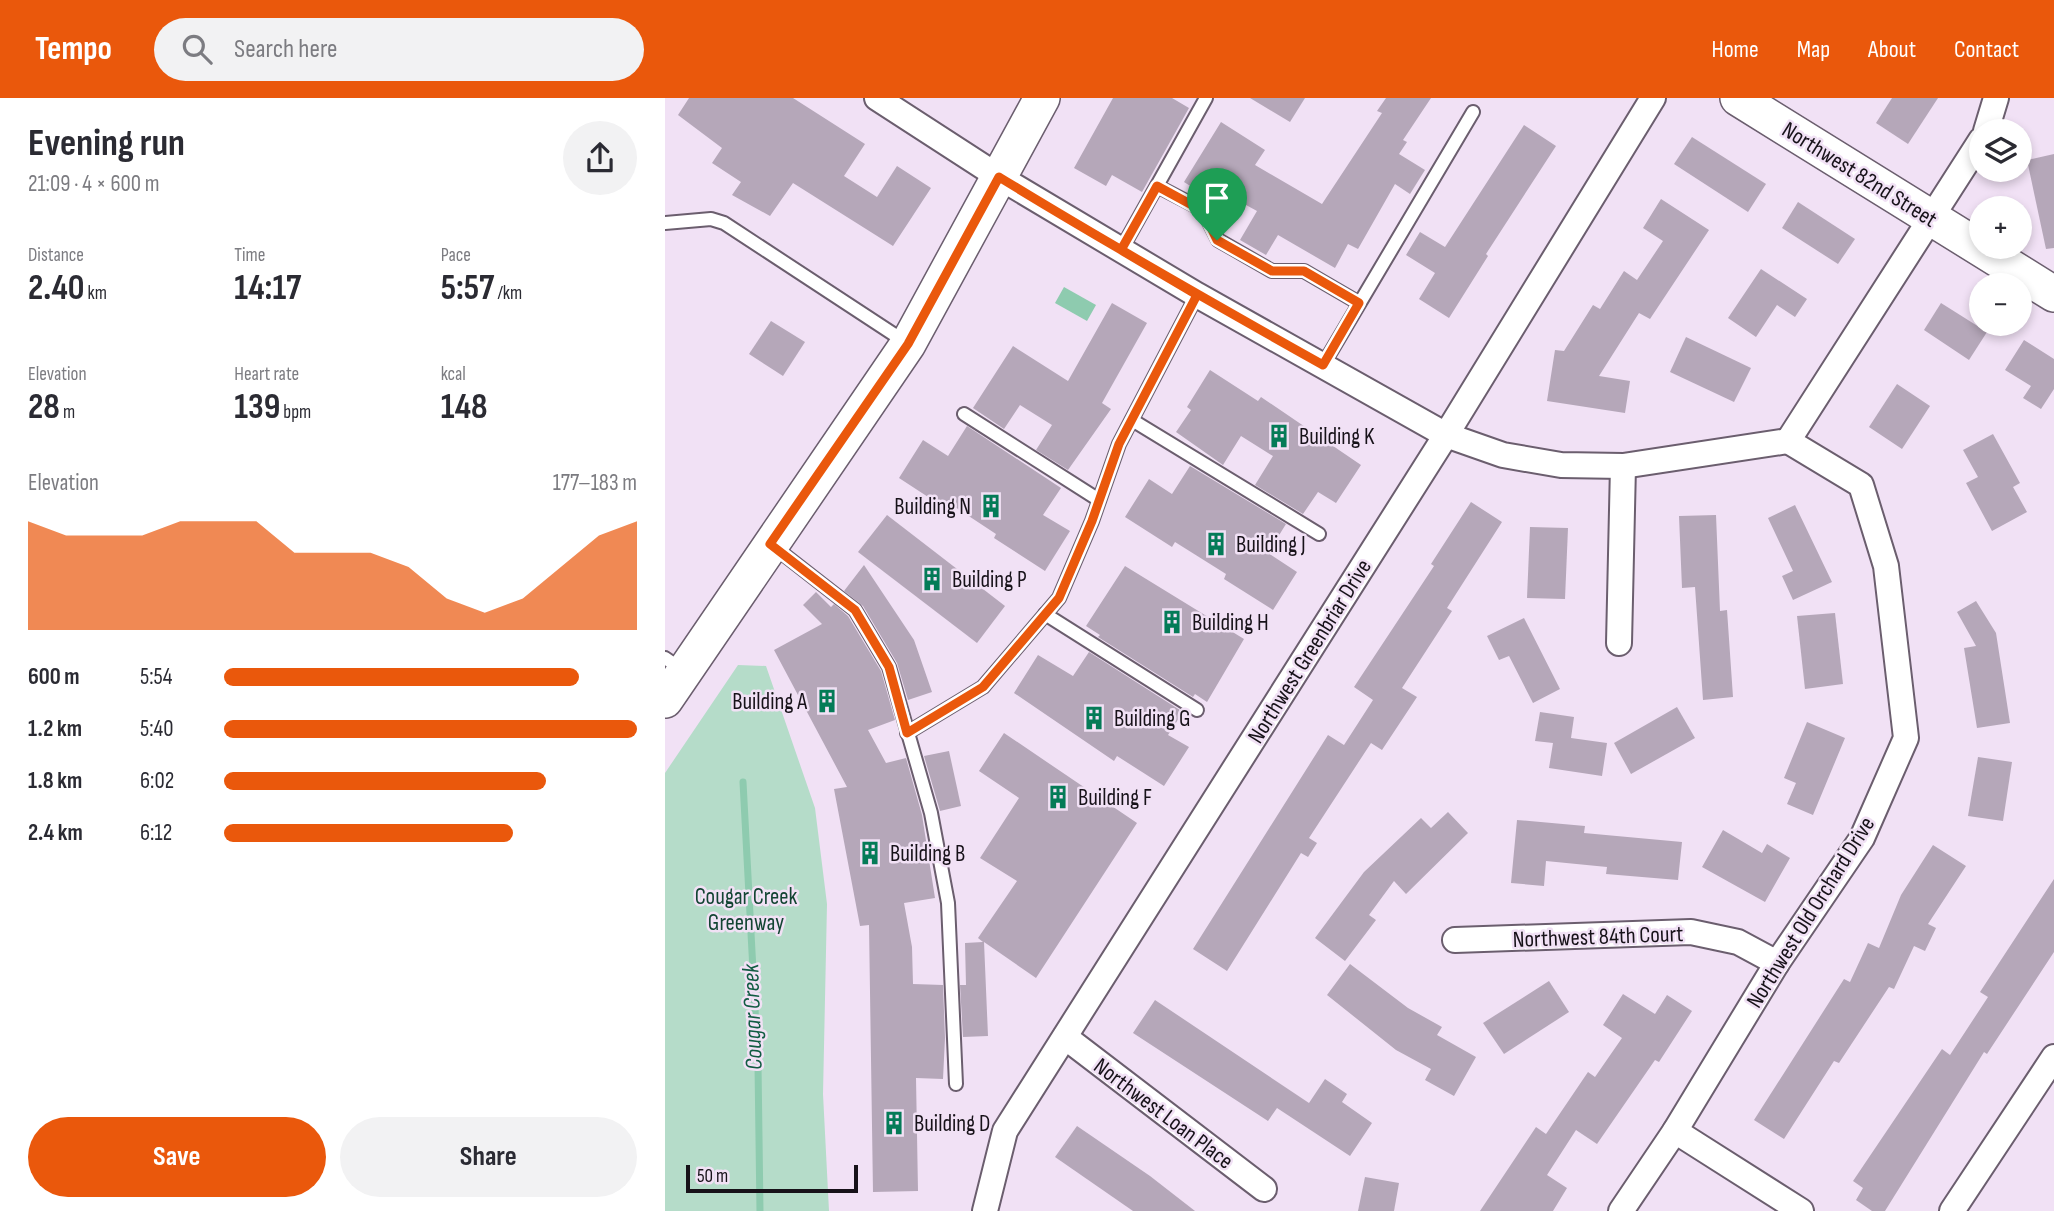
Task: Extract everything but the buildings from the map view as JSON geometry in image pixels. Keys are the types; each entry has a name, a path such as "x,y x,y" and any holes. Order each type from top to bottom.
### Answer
{"main road":[{"path":"665,700 675,665 770,544 908,344 1042,98"},
{"name":"Northwest 82nd Street","path":"1738,98 2054,294"}],"street":[{"path":"877,98 999,177 1121,250 1446,435 1503,455 1561,465 1623,466 1788,441 1969,158"},
{"name":"Northwest Greenbriar Drive","path":"985,1211 1005,1131 1446,435 1653,98"},
{"path":"1990,119 1996,98"},
{"name":"Northwest Old Orchard Drive","path":"1622,1211 1675,1131 1777,963 1862,838 1906,738 1885,566 1861,485 1788,441"},
{"path":"1619,643 1623,466"},
{"name":"Northwest 84th Court","path":"1455,940 1691,932 1738,942 1777,963"},
{"name":"Northwest Loan Place","path":"1065,1037 1264,1188"},
{"path":"1952,1211 2054,1057"},
{"path":"1675,1131 1801,1211"}],"lane":[{"path":"1121,250 1206,98"},
{"path":"1323,365 1472,112"},
{"path":"1157,186 1203,211 1217,240 1272,271 1304,271 1359,303"},
{"path":"665,223 711,219 724,223 908,344"},
{"path":"907,733 983,687 1059,598 1100,500 1119,444 1197,295"},
{"path":"964,414 1100,500"},
{"path":"1132,419 1319,534"},
{"path":"770,544 855,610 889,667 930,813 949,903 956,1084"},
{"path":"1045,614 1197,710"}],"green space":[{"name":"Cougar Creek Greenway","path":"738,665 766,666 815,808 827,904 823,1094 829,1211 665,1211 665,773"}],"shaded area":[{"path":"1064,287 1096,305 1087,321 1055,303"}],"waterway":[{"name":"Cougar Creek","path":"743,782 758,1065 760,1211"}],"place":[{"name":"Building K","path":"1279,436"},
{"name":"Building N","path":"991,506"},
{"name":"Building J","path":"1216,544"},
{"name":"Building P","path":"932,579"},
{"name":"Building H","path":"1172,622"},
{"name":"Building A","path":"827,701"},
{"name":"Building G","path":"1094,718"},
{"name":"Building F","path":"1058,797"},
{"name":"Building B","path":"870,853"},
{"name":"Building D","path":"894,1123"}],"route":[{"path":"1217,240 1203,211 1157,186 1121,250 1197,295 1119,444 1092,521 1059,598 983,687 907,733 889,667 855,610 770,544 908,344 999,177 1121,250 1197,295 1323,365 1359,303 1304,271 1272,271 1217,240"}]}
